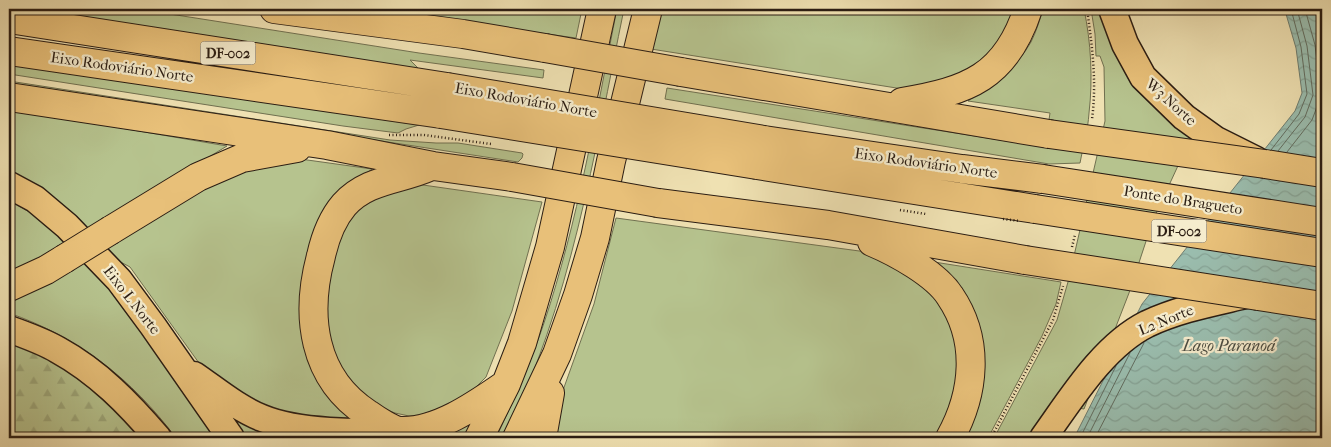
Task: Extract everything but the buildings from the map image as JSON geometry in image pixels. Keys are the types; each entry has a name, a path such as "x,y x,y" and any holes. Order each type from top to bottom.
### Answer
{"highway":[{"path":"274,9 463,34 1049,134 1322,172"},
{"path":"401,9 419,18 463,34"},
{"path":"478,438 506,384 522,343 550,247 602,9"},
{"path":"517,438 557,354 578,295 595,238 611,161 648,9"},
{"path":"884,105 934,97 972,83 999,64 1018,34 1028,9"},
{"name":"Eixo Rodoviário Norte","path":"9,19 447,87 1035,209"},
{"name":"Eixo Rodoviário Norte","path":"9,51 441,114 761,153 1043,179"},
{"path":"9,97 327,145 433,166 512,177 658,203 828,226 1025,260 1322,306"},
{"path":"9,287 46,270 192,180 242,158 327,145"},
{"path":"433,166 372,185 344,205 332,223 323,246 315,283 314,326 317,345 327,370 346,396 359,408 399,431 417,430 456,416 506,384"},
{"name":"Ponte do Bragueto","path":"1043,179 1322,222"},
{"name":"Ponte do Bragueto","path":"1035,209 1322,253"},
{"path":"828,226 878,245 903,257 926,272 950,295 961,316 972,354 971,371 962,415 950,438"},
{"path":"542,438 557,354"}],"main road":[{"name":"W3 Norte","path":"1112,9 1125,44 1143,77 1184,117 1216,140 1265,164"},
{"name":"Eixo L Norte","path":"9,185 35,199 68,226 119,280 231,438"},
{"name":"L2 Norte","path":"1043,438 1072,396 1107,354 1125,338 1147,324 1186,309 1247,294"},
{"path":"9,329 58,349 76,361 116,392 136,411 158,438"},
{"path":"179,364 236,405 263,419 302,428 364,433 399,431"}],"green space":[{"path":"9,9 138,9 419,53 544,70 543,78 410,60 423,73"},
{"path":"417,9 582,9 576,38 440,19 427,15"},
{"path":"617,9 624,9 591,174 564,282 547,335 527,387 504,438 496,438 544,323 567,246 577,207"},
{"path":"659,9 1022,9 1019,19 974,71 909,90 651,49"},
{"path":"1043,9 1084,9 1090,47 1091,87 1088,126 1080,163 1049,164 665,99 667,88 1045,147 1050,113 968,101 1003,75 1018,60 1031,42"},
{"path":"1091,9 1102,9 1194,131 1153,220 1129,293 1084,409 1054,404 1030,438 994,438 1057,320 1068,282 1105,121 1104,67 1100,56 1096,56"},
{"path":"9,63 419,125 398,133 343,126 9,74"},
{"path":"9,81 390,140 458,143 523,154 518,162 50,90 9,83"},
{"path":"9,109 227,146 103,221 211,177 293,158 372,169 343,190 303,302 366,422 276,417 204,370 130,267 115,259 9,176"},
{"path":"416,184 542,202 512,311 486,377 463,400 420,415 409,416 376,406 340,371 328,333 324,299 332,242 371,193"},
{"path":"9,200 46,222 68,244 9,278"},
{"path":"616,218 874,253 891,259 944,302 963,365 947,422 936,438 551,438 562,393 594,304"},
{"path":"81,258 96,267 220,438 176,438 141,397 102,362 58,334 9,313 9,301 57,275"},
{"path":"934,262 1061,282 1056,304 1042,336 988,438 961,438 974,412"},
{"path":"9,335 56,357 149,438 9,438"},
{"path":"219,403 263,426 479,413 465,438 244,438"}],"water":[{"name":"Lago Paranoá","path":"1286,9 1322,9 1322,438 1074,438 1142,304 1295,111 1302,93 1296,48"}]}
